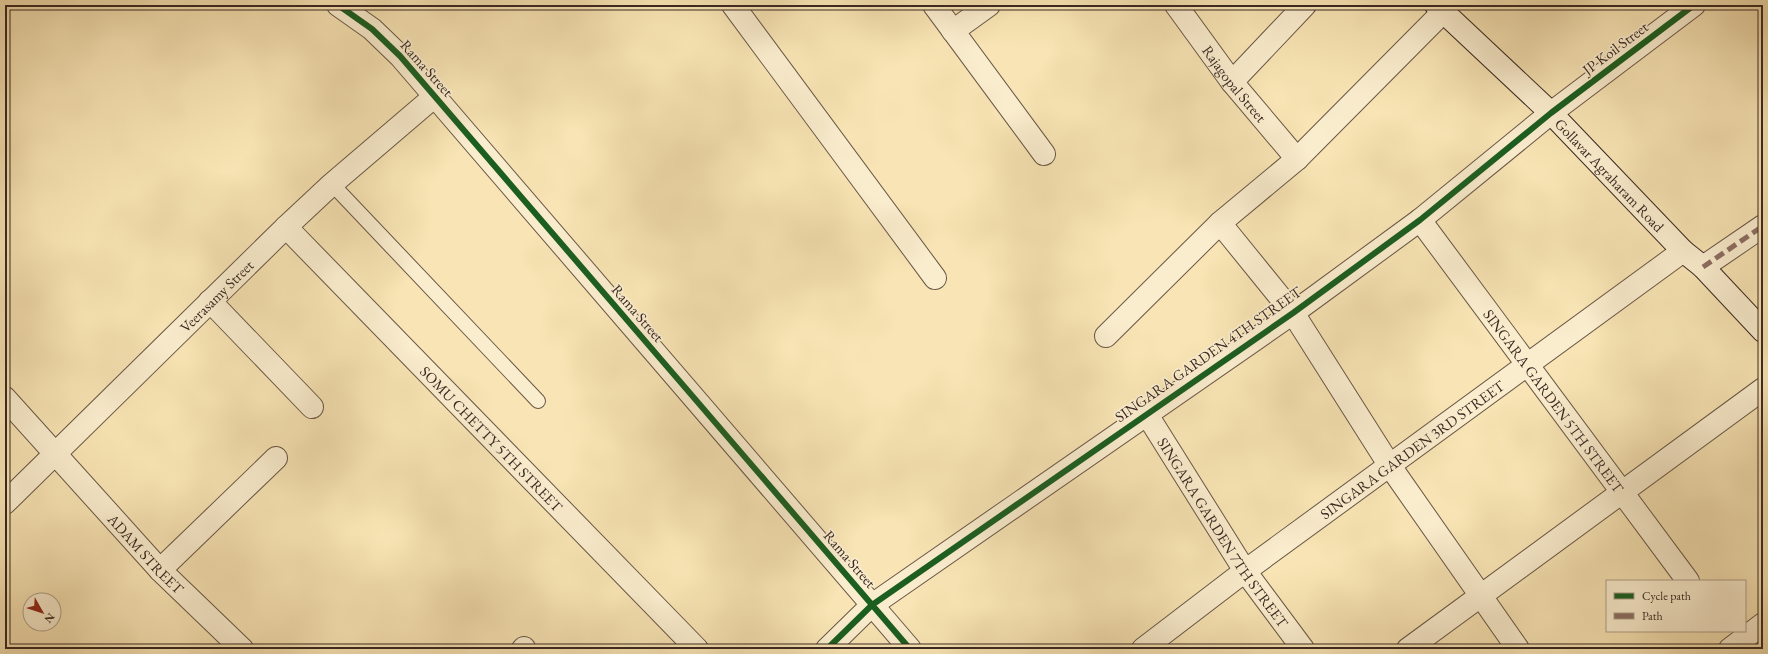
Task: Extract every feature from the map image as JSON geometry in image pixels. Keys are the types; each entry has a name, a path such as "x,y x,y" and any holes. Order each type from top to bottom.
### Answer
{"street":[{"name":"Rama Street","path":"338,5 372,29 400,56 910,649"},
{"path":"734,5 936,278"},
{"path":"934,5 1044,154"},
{"path":"953,31 989,5"},
{"name":"Rajagopal Street","path":"1176,5 1232,82 1296,159"},
{"path":"1232,82 1305,5"},
{"name":"JP Koil Street","path":"1551,113 1694,5"},
{"path":"1106,336 1220,223 1296,159 1439,9"},
{"name":"Gollavar Agraharam Road","path":"1439,9 1551,113 1683,251 1703,267 1763,331"},
{"name":"Veerasamy Street","path":"5,503 286,227 332,184 435,96"},
{"name":"SINGARA GARDEN 4TH STREET","path":"827,649 872,605 1146,413 1292,313 1420,220 1551,113"},
{"name":"SINGARA GARDEN 5TH STREET","path":"1420,220 1621,493 1687,580"},
{"path":"1220,223 1292,313 1390,466 1518,649"},
{"path":"1703,267 1763,226"},
{"name":"SOMU CHETTY 5TH STREET","path":"286,227 698,649"},
{"name":"SINGARA GARDEN 3RD STREET","path":"1143,649 1245,571 1683,251"},
{"path":"210,301 312,407"},
{"path":"1408,649 1763,389"},
{"name":"ADAM STREET","path":"5,398 160,570 242,649"},
{"name":"SINGARA GARDEN 7TH STREET","path":"1146,413 1245,571 1303,649"},
{"path":"160,570 276,458"},
{"path":"1732,643 1763,624"}],"lane":[{"path":"332,184 538,401"}],"marked path":[{"path":"1703,267 1763,226"}],"cycle path":[{"path":"338,5 372,29 400,56 910,649"},
{"path":"827,649 872,605 1293,313 1420,220 1551,113 1694,5"}]}
